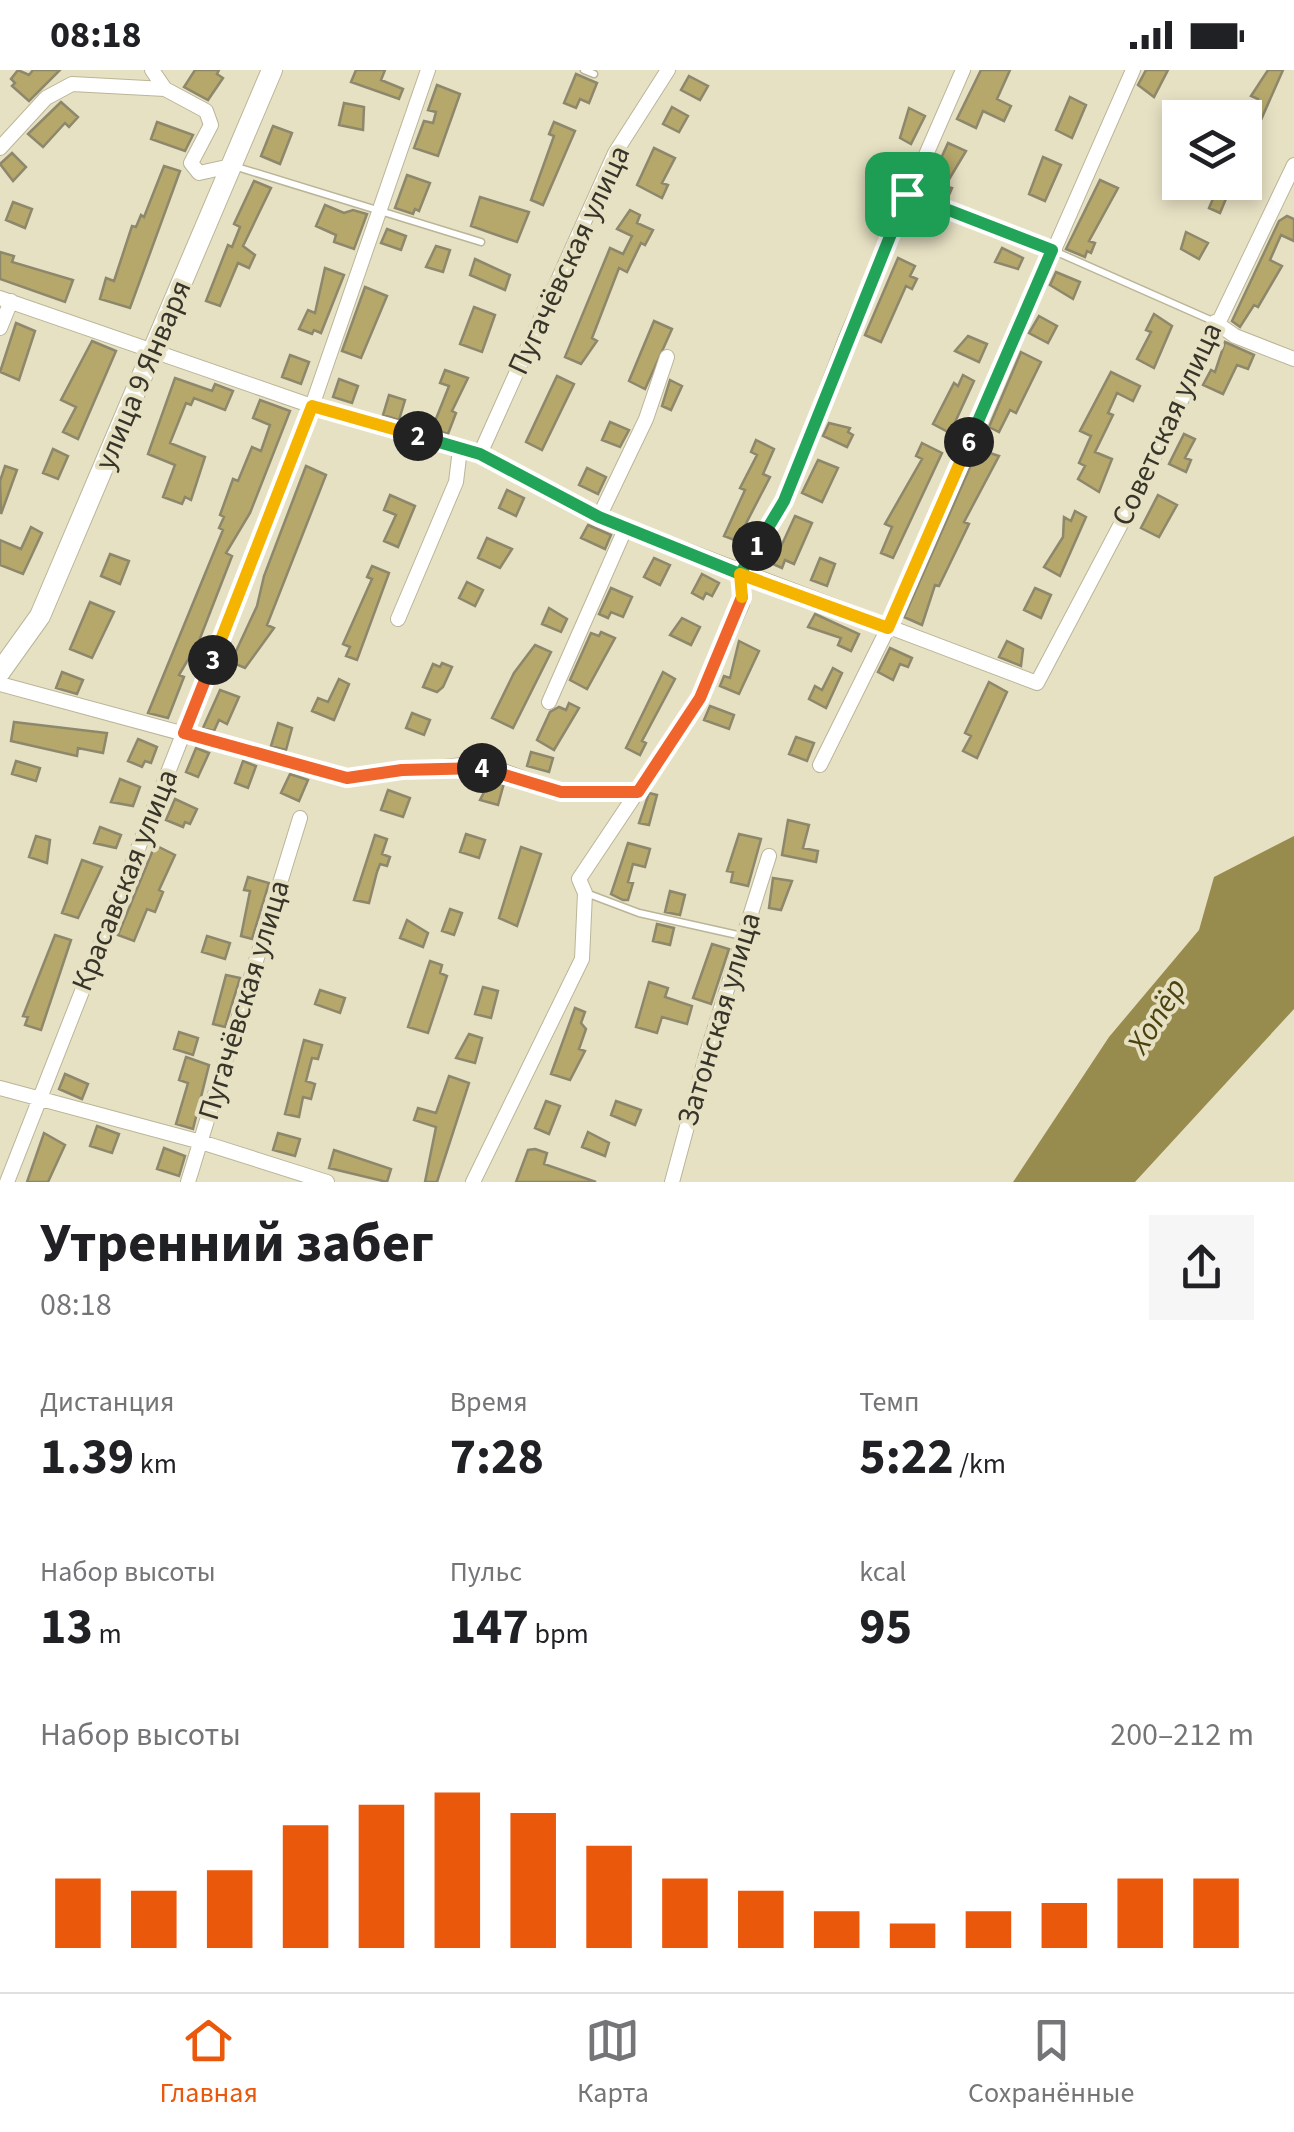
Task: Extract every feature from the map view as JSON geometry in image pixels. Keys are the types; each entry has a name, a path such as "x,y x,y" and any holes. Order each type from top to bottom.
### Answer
{"main road":[{"name":"улица 9 Января","path":"0,672 40,616 272,70"}],"street":[{"path":"152,70 165,89"},
{"name":"Красавская улица","path":"7,1182 36,1100 312,406 428,70"},
{"name":"Пугачёвская улица","path":"480,454 615,152 668,70"},
{"path":"474,1182 582,959 585,893 578,878 700,698 742,604 740,574 784,501 907,194 963,70"},
{"path":"820,764 888,628 1133,70"},
{"path":"0,148 46,98 72,84 165,89 206,111 210,125 191,163 199,173 232,166"},
{"name":"Советская улица","path":"888,628 1037,682 1130,505 1294,165"},
{"path":"0,328 6,300 154,348 312,406 480,454 599,517 888,628"},
{"path":"1215,322 1234,336 1294,359"},
{"path":"599,517 646,419 668,357"},
{"path":"398,619 456,482 460,448"},
{"path":"548,702 626,527"},
{"path":"0,684 347,778 462,766 498,769 561,792 638,792"},
{"name":"Пугачёвская улица","path":"188,1182 300,818"},
{"name":"Затонская улица","path":"672,1182 769,856"},
{"path":"0,1088 201,1142 327,1182"}],"lane":[{"path":"584,70 594,74"},
{"path":"232,166 481,242"},
{"path":"907,194 1052,250 1215,322"},
{"path":"585,893 639,914 744,936"}],"water":[{"name":"Хопёр","path":"1294,836 1294,1009 1135,1182 1013,1182 1109,1037 1199,930 1214,877"}],"building":[{"path":"18,70 29,75 33,70 60,70 29,101 12,86 15,83 11,79"},
{"path":"195,70 219,70 217,74 223,78 208,100 184,87"},
{"path":"356,70 385,70 381,80 403,89 399,99 351,82"},
{"path":"981,70 1010,70 997,99 1011,106 1004,121 983,111 976,128 957,119"},
{"path":"1146,70 1168,70 1154,97 1138,85"},
{"path":"1268,70 1283,70 1262,118 1262,100 1251,96"},
{"path":"576,74 597,83 589,103 580,99 576,108 564,103"},
{"path":"689,76 708,86 700,100 681,90"},
{"path":"437,85 460,94 438,156 414,148 424,121 433,123 436,112 428,110"},
{"path":"1070,97 1086,105 1072,138 1056,130"},
{"path":"61,102 78,117 69,127 65,123 43,147 28,134"},
{"path":"344,103 364,107 363,130 339,125"},
{"path":"672,107 688,116 679,132 663,124"},
{"path":"909,108 925,116 911,144 900,138"},
{"path":"157,122 193,135 185,151 151,139"},
{"path":"554,122 575,131 543,205 531,200 554,136 549,134"},
{"path":"273,126 292,133 280,164 261,156"},
{"path":"948,143 966,151 945,186 952,188 946,202 925,194"},
{"path":"654,148 675,158 662,183 668,185 662,198 637,185"},
{"path":"12,153 26,167 13,181 0,164"},
{"path":"1043,157 1061,165 1045,201 1029,194"},
{"path":"164,166 180,171 130,308 100,299 106,278 114,281 132,226 136,227 141,215 144,217"},
{"path":"407,175 430,183 419,211 415,209 413,214 395,208"},
{"path":"1100,180 1118,188 1089,241 1095,243 1091,253 1087,251 1085,257 1066,249"},
{"path":"254,181 271,188 243,246 255,255 249,268 238,263 220,306 206,301 228,245 232,247 240,227 234,224"},
{"path":"480,197 529,212 517,242 471,226"},
{"path":"1212,200 1225,200 1220,213 1209,208"},
{"path":"13,202 32,209 25,228 6,220"},
{"path":"325,205 344,213 353,210 367,214 354,249 334,242 336,235 316,226"},
{"path":"630,210 640,215 637,223 653,230 645,245 641,243 627,272 619,268 592,338 597,341 581,364 565,357 610,248 623,254 632,236 617,229"},
{"path":"1287,216 1294,219 1294,241 1281,235 1270,260 1282,266 1258,307 1254,305 1240,327 1232,321 1279,221"},
{"path":"387,229 406,236 401,250 381,243"},
{"path":"1186,232 1208,243 1199,259 1181,249"},
{"path":"436,246 450,250 443,272 426,267"},
{"path":"1002,248 1023,258 1018,269 995,262"},
{"path":"0,252 14,256 12,262 73,280 65,302 0,279"},
{"path":"898,258 915,266 910,276 917,279 912,289 906,286 881,342 865,335"},
{"path":"475,259 510,275 505,290 470,275"},
{"path":"325,268 344,275 321,333 314,330 312,334 299,329 308,310 315,313"},
{"path":"1056,272 1080,282 1073,299 1050,285"},
{"path":"365,287 387,296 361,358 342,351"},
{"path":"474,307 495,315 482,352 460,344"},
{"path":"1154,314 1172,326 1154,368 1137,359 1151,332 1146,330"},
{"path":"1039,316 1057,326 1048,343 1029,333"},
{"path":"654,321 672,329 645,389 629,381"},
{"path":"16,323 35,331 19,380 0,372"},
{"path":"968,336 987,344 979,362 955,351"},
{"path":"92,341 116,351 78,439 63,432 76,407 61,400"},
{"path":"1225,342 1254,355 1248,369 1237,365 1223,394 1203,385 1211,370 1215,372"},
{"path":"1021,352 1041,362 1016,413 1010,410 999,432 989,427"},
{"path":"290,355 309,362 301,384 282,377"},
{"path":"445,370 468,378 452,411 456,413 448,434 432,429 449,386 440,383"},
{"path":"1111,372 1140,386 1133,401 1117,393 1108,413 1113,415 1095,452 1112,459 1099,492 1078,479 1085,466 1079,463 1091,436 1080,431"},
{"path":"963,375 974,381 950,433 933,424 954,383 958,386"},
{"path":"557,376 574,384 542,450 526,442"},
{"path":"175,378 212,391 215,384 233,391 225,410 194,398 191,405 186,403 170,443 205,457 191,500 185,497 182,504 163,497 175,465 148,454"},
{"path":"339,379 358,386 352,403 333,397"},
{"path":"670,380 682,386 671,410 662,406"},
{"path":"389,395 405,400 399,420 383,415"},
{"path":"260,400 290,411 250,513 226,553 232,556 199,641 179,675 184,677 168,718 148,713 223,530 219,528 224,517 220,515 233,479 238,481 252,447 261,451 270,425 253,418"},
{"path":"610,422 629,430 620,447 602,440"},
{"path":"829,423 850,428 848,432 853,435 847,447 823,436"},
{"path":"1184,434 1195,439 1185,458 1191,460 1186,472 1169,464"},
{"path":"756,440 774,449 763,474 770,477 737,541 724,536 745,490 740,488 757,455 751,452"},
{"path":"922,443 942,453 893,558 881,553 892,527 885,524 922,459 916,456"},
{"path":"53,449 68,456 58,479 43,473"},
{"path":"978,449 999,456 964,522 969,524 939,586 935,585 922,625 904,617"},
{"path":"818,460 838,468 822,502 802,493"},
{"path":"5,466 17,470 1,514 0,481"},
{"path":"306,466 326,475 267,625 274,628 245,668 231,662 257,606 264,576"},
{"path":"587,468 606,477 598,494 579,485"},
{"path":"507,490 524,498 516,516 499,508"},
{"path":"390,495 415,506 398,547 384,541 396,515 384,510"},
{"path":"1158,495 1177,505 1159,537 1141,528"},
{"path":"1075,511 1086,517 1060,576 1044,567 1063,537 1064,517 1071,521"},
{"path":"795,516 812,523 794,564 785,560 782,568 773,564"},
{"path":"588,525 611,535 605,549 581,538"},
{"path":"31,527 42,533 23,574 0,565 0,540 21,549"},
{"path":"487,538 512,549 500,568 478,558"},
{"path":"110,554 129,561 120,584 101,576"},
{"path":"654,558 670,565 660,585 644,577"},
{"path":"820,558 835,564 827,586 811,580"},
{"path":"372,566 389,573 357,660 346,656 350,647 343,644 372,579 367,577"},
{"path":"702,574 719,583 712,596 706,593 703,599 692,593"},
{"path":"467,582 483,590 475,606 459,598"},
{"path":"611,588 632,597 623,617 611,612 608,618 599,614"},
{"path":"1035,588 1051,595 1041,618 1024,610"},
{"path":"90,602 114,612 92,658 70,649"},
{"path":"549,608 567,619 561,632 542,624"},
{"path":"815,614 859,634 851,651 838,645 841,638 808,627"},
{"path":"682,618 700,627 691,645 670,635"},
{"path":"601,632 615,638 587,689 570,680 591,633 599,636"},
{"path":"739,641 759,651 739,694 720,686 724,676 730,678"},
{"path":"1007,641 1023,649 1021,666 999,657"},
{"path":"535,645 551,652 513,728 492,718 514,673"},
{"path":"890,648 912,658 908,667 900,664 893,680 878,672"},
{"path":"442,663 452,667 443,687 437,692 423,687 433,664 440,667"},
{"path":"833,668 842,673 826,708 809,699 815,686 822,690"},
{"path":"62,672 83,680 77,694 56,688"},
{"path":"663,672 675,679 642,741 646,743 640,755 626,748"},
{"path":"339,679 349,684 334,720 312,711 318,698 328,702"},
{"path":"989,682 1007,692 977,758 963,751 971,736 965,733"},
{"path":"220,690 239,697 227,724 219,720 214,731 203,728"},
{"path":"569,703 579,708 554,750 537,740 550,712 559,707 566,710"},
{"path":"710,706 734,715 729,729 704,720"},
{"path":"412,713 430,720 424,735 406,728"},
{"path":"14,722 107,733 103,753 78,748 77,756 11,741"},
{"path":"278,723 292,728 286,750 271,746"},
{"path":"796,737 814,743 807,761 789,754"},
{"path":"138,739 157,747 151,763 145,761 142,767 128,761"},
{"path":"196,748 209,753 198,777 186,772"},
{"path":"531,752 553,758 549,772 527,766"},
{"path":"16,761 40,768 36,781 12,774"},
{"path":"243,761 256,766 248,788 235,783"},
{"path":"290,774 308,780 299,801 281,793"},
{"path":"120,779 140,787 133,806 111,802"},
{"path":"491,779 504,783 498,805 480,800"},
{"path":"388,790 410,798 403,817 381,810"},
{"path":"649,793 657,795 649,825 639,823"},
{"path":"175,799 197,809 190,824 185,822 183,827 166,820"},
{"path":"788,820 809,825 803,848 818,851 816,862 782,855"},
{"path":"100,827 121,835 116,848 94,843"},
{"path":"466,834 485,840 479,858 460,852"},
{"path":"739,834 761,839 748,886 731,882 733,872 727,871"},
{"path":"375,835 387,839 382,854 390,857 387,866 380,864 369,903 354,900"},
{"path":"36,836 50,840 47,863 29,857"},
{"path":"628,843 650,849 645,867 633,864 628,882 633,883 628,900 623,900 611,894"},
{"path":"155,845 175,855 159,890 163,892 155,912 147,909 134,941 118,935"},
{"path":"521,847 541,854 517,926 499,918"},
{"path":"82,860 102,867 78,918 62,913"},
{"path":"248,877 269,883 252,939 241,936 250,891 244,890"},
{"path":"773,878 792,881 781,910 769,908"},
{"path":"670,891 685,895 680,915 665,912"},
{"path":"450,909 462,913 454,935 442,931"},
{"path":"407,920 428,933 423,947 400,938"},
{"path":"657,924 674,928 670,945 653,941"},
{"path":"55,935 71,940 41,1030 25,1025 28,1017 23,1016"},
{"path":"207,936 230,943 225,959 202,952"},
{"path":"712,944 729,949 711,1004 693,998"},
{"path":"430,961 442,965 440,973 447,976 428,1033 408,1027"},
{"path":"226,975 240,978 225,1027 213,1024"},
{"path":"649,982 668,988 665,997 692,1006 687,1024 662,1017 657,1033 636,1027"},
{"path":"483,987 498,991 491,1018 475,1014"},
{"path":"320,990 345,998 340,1013 315,1004"},
{"path":"575,1008 585,1012 581,1023 586,1029 579,1049 585,1051 570,1080 551,1074"},
{"path":"179,1032 198,1038 193,1055 174,1049"},
{"path":"469,1034 482,1038 475,1063 456,1058"},
{"path":"304,1040 322,1045 318,1059 312,1058 306,1081 315,1084 311,1099 303,1097 299,1117 285,1114"},
{"path":"186,1057 209,1065 193,1129 176,1124 188,1083 179,1080"},
{"path":"65,1074 88,1084 82,1099 59,1089"},
{"path":"449,1076 469,1083 437,1182 425,1182 436,1127 414,1120 418,1108 436,1113"},
{"path":"546,1101 560,1106 549,1134 535,1128"},
{"path":"616,1101 641,1110 635,1125 611,1115"},
{"path":"97,1126 119,1134 112,1153 90,1146"},
{"path":"588,1132 609,1143 605,1156 582,1147"},
{"path":"44,1133 65,1145 48,1182 27,1182"},
{"path":"278,1133 300,1139 295,1156 273,1150"},
{"path":"164,1148 185,1156 179,1176 157,1169"},
{"path":"334,1150 391,1169 387,1182 329,1168"},
{"path":"528,1150 547,1153 544,1164 596,1182 516,1182"}],"route":[{"path":"907,194 846,338 784,501 740,574 599,517 480,454 312,406 184,733 347,778 462,766 498,769 561,792 638,792 700,698 742,604 740,574 888,628 1052,250 907,194"}]}
